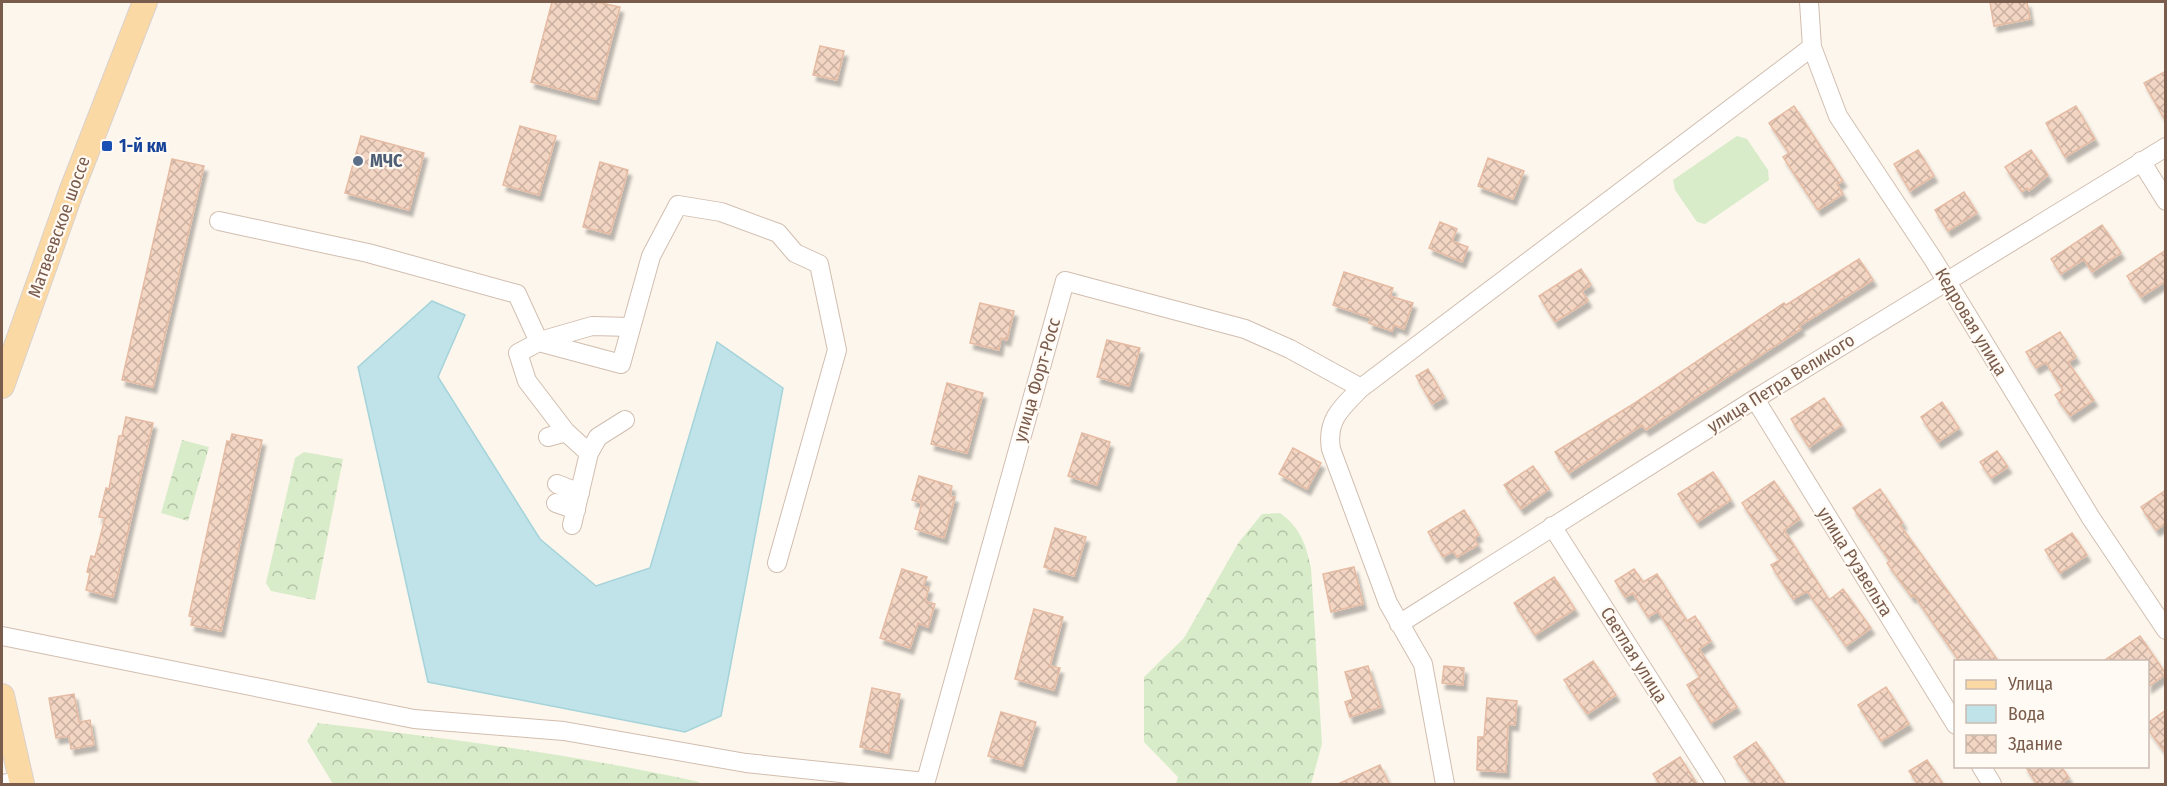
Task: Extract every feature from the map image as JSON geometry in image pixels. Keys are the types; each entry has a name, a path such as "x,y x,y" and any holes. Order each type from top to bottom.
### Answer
{"main road":[{"name":"Матвеевское шоссе","path":"2,387 71,192 145,2"},
{"path":"2,696 15,783"}],"street":[{"name":"Кедровая улица","path":"1809,2 1812,47 1838,116 1946,282 2091,518 2166,630"},
{"path":"1445,784 1423,664 1388,603 1329,438 1330,424 1336,414 1361,388 1812,47"},
{"name":"улица Петра Великого","path":"1399,624 1755,399 2166,147"},
{"path":"2141,161 2166,201"},
{"path":"539,342 621,364 651,256 678,205 721,212 778,232 795,253 819,264 837,350 777,563"},
{"path":"219,221 368,253 517,294 539,342"},
{"name":"улица Форт-Росс","path":"925,783 1065,281 1245,329 1290,349 1361,388"},
{"path":"589,453 566,432 527,381 518,353 539,342 592,326 631,327"},
{"name":"улица Рузвельта","path":"1755,399 1954,722"},
{"path":"576,509 589,453 598,437 625,420"},
{"path":"548,437 566,432"},
{"path":"557,484 576,509"},
{"path":"556,503 576,509"},
{"name":"Светлая улица","path":"1552,526 1716,784"},
{"path":"2,636 414,719 564,731 746,763 925,783"},
{"path":"1982,768 1992,784"}],"green space":[{"path":"1737,136 1747,139 1768,170 1769,180 1705,224 1697,222 1675,190 1673,180"},
{"path":"182,440 209,447 188,521 161,513"},
{"path":"304,452 343,459 315,600 271,591 266,583 295,458"},
{"path":"1280,513 1293,524 1301,537 1311,568 1322,744 1311,784 1176,784 1178,777 1144,742 1144,677 1184,638 1239,542 1262,514"},
{"path":"318,723 557,755 652,772 699,782 699,784 333,784 307,741"}],"water":[{"path":"432,301 465,315 438,377 540,539 596,586 650,568 717,342 783,388 721,716 685,732 428,682 358,367"}],"building":[{"path":"552,2 597,2 620,7 596,99 531,82"},
{"path":"1990,2 2027,2 2030,19 1994,26"},
{"path":"820,46 844,51 837,80 813,75"},
{"path":"2166,71 2166,122 2144,83"},
{"path":"1794,106 1843,181 1837,184 1843,194 1818,210 1783,157 1789,153 1769,123"},
{"path":"2076,106 2095,139 2065,157 2046,123"},
{"path":"520,126 556,136 539,195 503,185"},
{"path":"361,136 424,153 409,210 345,193"},
{"path":"1918,150 1934,176 1910,191 1894,164"},
{"path":"2031,150 2048,175 2029,191 2027,188 2022,192 2005,167"},
{"path":"1488,158 1524,171 1513,199 1478,186"},
{"path":"172,159 204,166 153,387 122,380"},
{"path":"600,162 628,170 610,234 583,227"},
{"path":"1964,192 1977,213 1948,231 1935,210"},
{"path":"1440,222 1457,229 1452,241 1468,247 1462,262 1429,248"},
{"path":"2102,225 2121,253 2092,272 2084,259 2061,274 2051,259"},
{"path":"2166,250 2166,281 2141,297 2127,276"},
{"path":"1859,259 1873,280 1799,326 1801,329 1646,430 1642,425 1569,473 1555,452 1630,406 1784,303 1786,305"},
{"path":"1581,269 1591,285 1582,291 1588,301 1555,322 1539,296"},
{"path":"1344,272 1393,288 1390,296 1413,303 1404,329 1394,325 1392,331 1369,323 1371,318 1333,305"},
{"path":"980,303 1014,311 1007,340 1001,338 999,350 970,343"},
{"path":"2060,332 2076,357 2068,362 2094,400 2070,416 2055,395 2063,390 2046,362 2036,368 2026,352"},
{"path":"1107,340 1140,348 1129,386 1097,377"},
{"path":"1428,369 1444,397 1432,404 1416,376"},
{"path":"947,383 983,393 967,453 931,444"},
{"path":"1824,398 1842,425 1809,447 1791,419"},
{"path":"1942,402 1959,428 1938,442 1921,417"},
{"path":"126,417 153,423 113,597 86,590 90,573 87,572 91,556 95,557 105,518 99,517 106,488 109,489 119,436 122,436"},
{"path":"1082,433 1110,442 1097,485 1068,476"},
{"path":"232,434 262,440 221,631 191,625 193,617 189,616 227,441 230,442"},
{"path":"1293,448 1321,463 1307,489 1279,474"},
{"path":"1997,451 2008,467 1991,478 1980,462"},
{"path":"1533,466 1549,489 1521,509 1504,485"},
{"path":"1713,472 1731,500 1697,522 1678,494"},
{"path":"919,476 952,486 950,496 955,497 944,538 915,529 922,503 912,500"},
{"path":"1774,481 1800,519 1784,530 1829,600 1843,589 1871,628 1846,646 1807,591 1793,599 1771,565 1780,560 1742,503"},
{"path":"1880,489 1903,523 1900,525 1998,660 1959,660 1914,595 1912,597 1887,563 1890,561 1853,508"},
{"path":"2166,490 2166,523 2156,530 2141,507"},
{"path":"1464,510 1479,535 1474,538 1478,545 1457,557 1453,551 1443,557 1428,532"},
{"path":"1055,528 1086,537 1074,576 1044,567"},
{"path":"2072,533 2087,555 2060,573 2045,550"},
{"path":"1354,567 1363,604 1331,612 1323,574"},
{"path":"902,569 927,577 923,586 929,588 925,601 935,604 928,627 918,623 910,648 880,638"},
{"path":"1634,569 1643,582 1657,574 1687,621 1695,616 1711,641 1699,649 1737,707 1711,723 1687,685 1700,677 1658,611 1648,617 1633,593 1625,597 1615,581"},
{"path":"1554,577 1575,609 1535,635 1514,603"},
{"path":"1034,609 1063,617 1050,666 1060,668 1054,690 1015,679"},
{"path":"2140,636 2166,674 2149,686 2149,660 2105,660"},
{"path":"1593,661 1616,695 1587,714 1564,680"},
{"path":"1368,666 1381,707 1350,717 1345,702 1353,699 1345,672"},
{"path":"1444,666 1464,668 1463,685 1442,683"},
{"path":"1886,687 1909,724 1881,741 1858,705"},
{"path":"872,688 900,694 888,753 860,747"},
{"path":"74,694 79,722 90,720 94,745 71,749 69,736 56,738 49,698"},
{"path":"1487,698 1517,701 1515,725 1508,724 1506,772 1477,770 1478,737 1484,737"},
{"path":"2166,710 2166,754 2149,730 2149,722"},
{"path":"1001,712 1036,722 1022,766 988,756"},
{"path":"1756,742 1785,784 1753,784 1734,757"},
{"path":"1680,757 1697,784 1660,784 1653,774"},
{"path":"1927,760 1943,784 1918,784 1909,771"},
{"path":"1380,765 1389,784 1338,784"},
{"path":"2026,768 2062,768 2069,778 2060,784 2037,784"}],"place":[{"name":"1-й км","path":"107,146"},
{"name":"МЧС","path":"358,161"}]}
